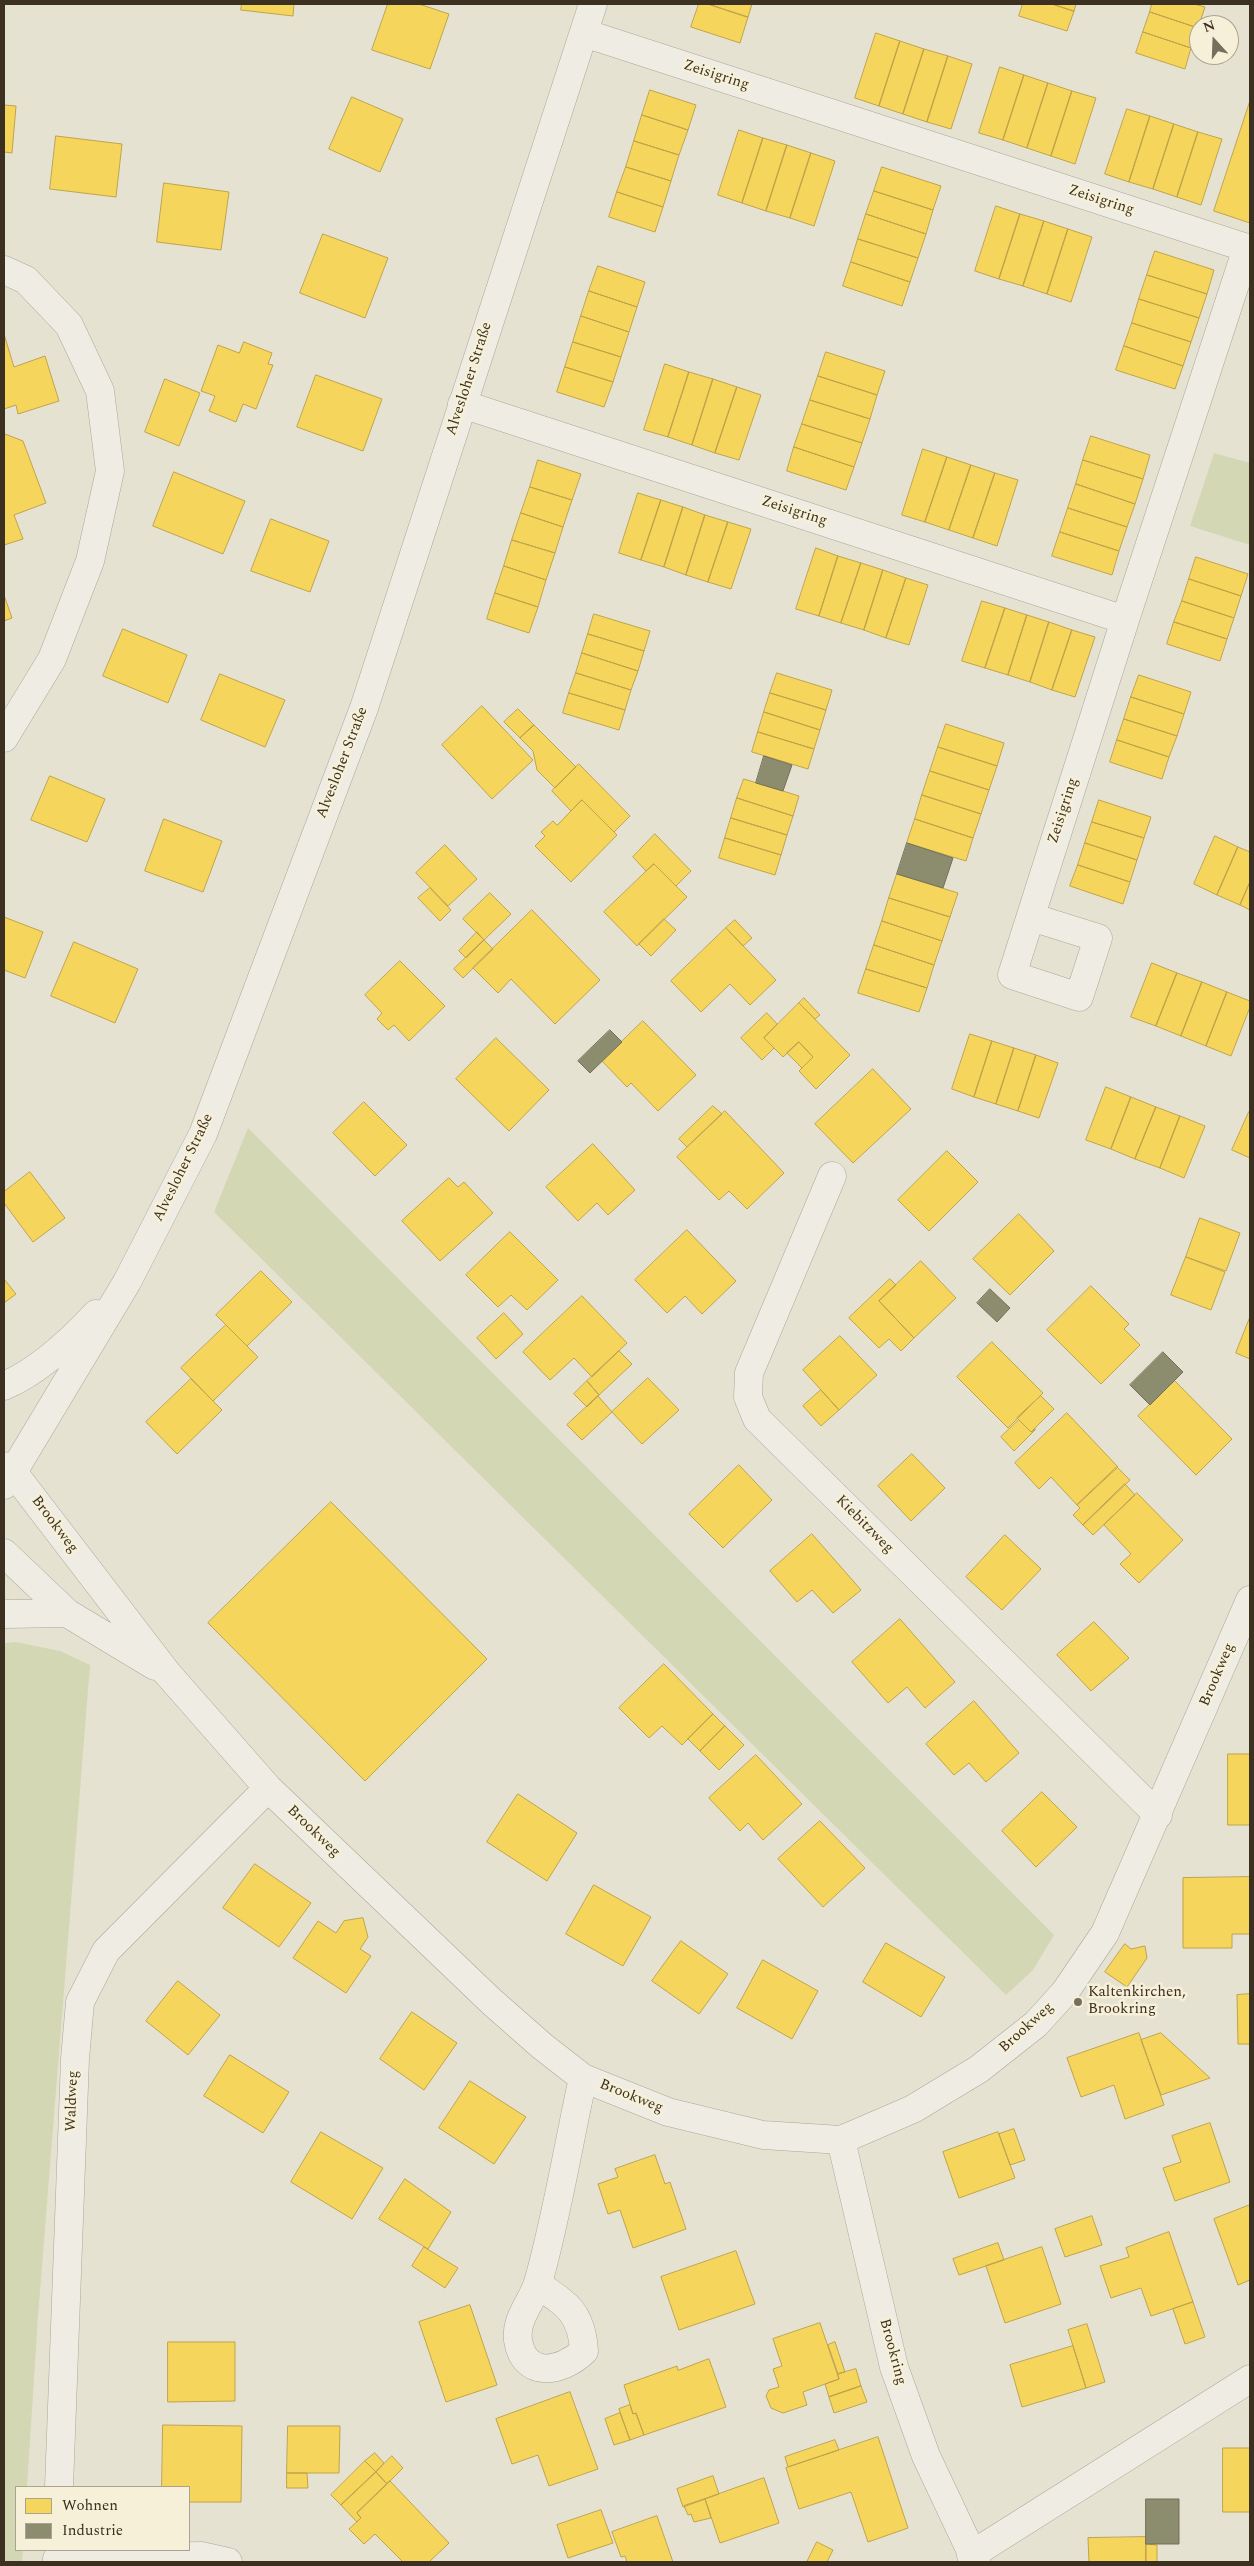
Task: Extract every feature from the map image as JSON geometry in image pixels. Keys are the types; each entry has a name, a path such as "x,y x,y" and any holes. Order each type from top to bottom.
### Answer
{"street":[{"name":"Alvesloher Straße","path":"7,1474 127,1282 203,1134 364,708 594,4"},
{"name":"Zeisigring","path":"584,33 1247,248 1030,917"},
{"path":"4,270 26,280 69,324 100,391 110,471 90,562 52,659 4,738"},
{"name":"Zeisigring","path":"462,404 1126,620"},
{"name":"Kiebitzweg","path":"832,1176 749,1373 748,1397 757,1419 1158,1815"},
{"path":"4,1386 26,1375 76,1335 127,1282"},
{"name":"Brookweg","path":"7,1474 167,1673 268,1788 492,2002 542,2046 583,2078 668,2112 763,2135 841,2140 912,2109 979,2069 1036,2024 1065,1992 1105,1933 1250,1600"},
{"name":"Brookweg","path":"4,1552 67,1614 167,1673"},
{"path":"4,1614 67,1614"},
{"name":"Waldweg","path":"59,2486 74,2069 80,2002 106,1950 268,1788"},
{"name":"Brookweg","path":"538,2282 583,2078"},
{"name":"Brookring","path":"841,2140 894,2367 926,2456 973,2558 1250,2379"},
{"path":"57,2557 201,2556 228,2562"}],"green space":[{"path":"1214,453 1250,463 1250,545 1190,526"},
{"path":"248,1128 1054,1935 1033,1970 1006,1995 214,1212"},
{"path":"16,1642 60,1651 90,1665 38,2316 27,2486 15,2486 15,2551 23,2551 22,2562 4,2562 4,1643"}],"building: Wohnen":[{"path":"242,4 294,4 293,16 241,10"},
{"path":"388,4 419,4 449,14 430,69 372,50"},
{"path":"699,4 708,4 748,17 740,43 691,27"},
{"path":"708,4 752,4 748,17"},
{"path":"1023,4 1052,4 1074,11 1067,31 1019,16"},
{"path":"1052,4 1076,4 1074,11"},
{"path":"1152,4 1194,4 1205,7 1202,15 1189,15 1189,25 1150,12"},
{"path":"1150,12 1189,25 1189,47 1143,32"},
{"path":"1143,32 1189,47 1185,69 1136,53"},
{"path":"876,33 900,41 879,106 855,98"},
{"path":"900,41 924,49 903,114 879,106"},
{"path":"924,49 948,56 927,122 903,114"},
{"path":"948,56 972,64 951,129 927,122"},
{"path":"1000,67 1024,75 1003,140 979,133"},
{"path":"1024,75 1048,83 1027,148 1003,140"},
{"path":"1048,83 1072,91 1051,156 1027,148"},
{"path":"650,90 696,105 688,130 642,115"},
{"path":"1072,91 1096,98 1075,164 1051,156"},
{"path":"352,97 403,119 380,172 329,149"},
{"path":"1250,101 1250,223 1214,211"},
{"path":"4,105 16,106 12,153 4,152"},
{"path":"1127,109 1150,116 1129,182 1105,174"},
{"path":"642,115 688,130 679,155 634,141"},
{"path":"1150,116 1174,124 1153,189 1129,182"},
{"path":"1174,124 1198,132 1177,197 1153,189"},
{"path":"739,130 763,138 742,203 718,195"},
{"path":"1198,132 1222,139 1201,205 1177,197"},
{"path":"56,136 122,144 116,197 50,189"},
{"path":"763,138 787,145 766,211 742,203"},
{"path":"634,141 679,155 671,181 626,167"},
{"path":"787,145 811,153 790,218 766,211"},
{"path":"811,153 835,161 814,226 790,218"},
{"path":"626,167 671,181 663,207 617,192"},
{"path":"882,167 941,186 933,210 874,191"},
{"path":"164,183 229,192 221,250 157,242"},
{"path":"874,191 933,210 926,234 866,214"},
{"path":"617,192 663,207 655,232 609,217"},
{"path":"996,206 1020,214 999,279 975,271"},
{"path":"866,214 926,234 918,258 858,239"},
{"path":"1020,214 1044,221 1023,286 999,279"},
{"path":"1044,221 1068,229 1047,294 1023,286"},
{"path":"1068,229 1092,237 1071,302 1047,294"},
{"path":"323,234 388,258 365,318 300,293"},
{"path":"858,239 918,258 910,282 851,262"},
{"path":"1155,251 1214,270 1207,294 1147,275"},
{"path":"851,262 910,282 902,306 843,286"},
{"path":"598,266 645,282 637,307 589,291"},
{"path":"1147,275 1207,294 1199,318 1139,299"},
{"path":"589,291 637,307 629,332 581,316"},
{"path":"1139,299 1199,318 1191,342 1132,323"},
{"path":"581,316 629,332 621,357 573,342"},
{"path":"1132,323 1191,342 1183,366 1124,346"},
{"path":"4,334 14,367 45,356 59,401 18,414 16,405 4,409"},
{"path":"244,342 272,353 268,364 273,365 256,409 243,404 236,422 209,411 215,396 201,391 218,345 239,353"},
{"path":"573,342 621,357 613,382 565,367"},
{"path":"1124,346 1183,366 1175,389 1116,370"},
{"path":"826,352 885,371 877,395 818,376"},
{"path":"665,364 689,372 668,437 644,430"},
{"path":"565,367 613,382 604,407 557,392"},
{"path":"689,372 713,379 692,445 668,437"},
{"path":"316,375 382,399 363,451 297,427"},
{"path":"818,376 877,395 870,419 810,400"},
{"path":"165,379 200,393 179,446 145,432"},
{"path":"713,379 737,387 715,453 692,445"},
{"path":"737,387 761,395 739,460 715,453"},
{"path":"810,400 870,419 862,443 802,424"},
{"path":"802,424 862,443 854,467 794,447"},
{"path":"5,434 23,441 46,503 14,515 23,539 4,545"},
{"path":"1091,436 1150,455 1143,479 1083,460"},
{"path":"794,447 854,467 846,490 787,471"},
{"path":"923,449 947,457 925,522 902,515"},
{"path":"947,457 971,465 949,530 925,522"},
{"path":"538,460 581,474 572,500 530,487"},
{"path":"1083,460 1143,479 1135,504 1076,484"},
{"path":"971,465 995,473 973,538 949,530"},
{"path":"174,472 245,501 223,554 153,526"},
{"path":"995,473 1018,480 997,546 973,538"},
{"path":"1076,484 1135,504 1127,527 1068,508"},
{"path":"530,487 572,500 563,527 521,513"},
{"path":"638,493 661,500 641,560 619,553"},
{"path":"661,500 683,507 664,567 641,560"},
{"path":"683,507 705,515 686,575 664,567"},
{"path":"1068,508 1127,527 1119,551 1060,532"},
{"path":"521,513 563,527 555,553 512,540"},
{"path":"705,515 728,522 708,582 686,575"},
{"path":"271,519 329,541 310,592 251,571"},
{"path":"728,522 751,529 731,589 708,582"},
{"path":"1060,532 1119,551 1112,575 1052,556"},
{"path":"512,540 555,553 546,580 504,566"},
{"path":"816,548 838,556 819,616 796,609"},
{"path":"838,556 861,563 841,623 819,616"},
{"path":"1196,557 1248,574 1241,596 1189,579"},
{"path":"861,563 883,570 864,630 841,623"},
{"path":"504,566 546,580 538,607 495,593"},
{"path":"883,570 906,578 886,638 864,630"},
{"path":"906,578 928,585 909,645 886,638"},
{"path":"1189,579 1241,596 1234,618 1182,601"},
{"path":"495,593 538,607 529,633 487,619"},
{"path":"4,595 12,618 4,621"},
{"path":"982,601 1005,608 985,668 962,661"},
{"path":"1182,601 1234,618 1227,639 1174,622"},
{"path":"1005,608 1027,615 1008,675 985,668"},
{"path":"594,614 650,631 644,651 588,634"},
{"path":"1027,615 1049,622 1030,682 1008,675"},
{"path":"1049,622 1072,630 1052,690 1030,682"},
{"path":"1174,622 1227,639 1220,661 1167,644"},
{"path":"123,629 187,655 168,703 103,676"},
{"path":"1072,630 1095,637 1075,697 1052,690"},
{"path":"588,634 644,651 638,671 582,653"},
{"path":"582,653 638,671 631,690 576,673"},
{"path":"576,673 631,690 625,710 569,693"},
{"path":"777,673 832,690 826,710 770,693"},
{"path":"220,674 285,700 265,747 201,720"},
{"path":"1139,675 1191,692 1184,714 1131,697"},
{"path":"569,693 625,710 619,730 563,713"},
{"path":"770,693 826,710 820,730 764,712"},
{"path":"1131,697 1184,714 1177,736 1124,719"},
{"path":"482,706 533,760 492,799 442,745"},
{"path":"518,709 534,725 520,738 504,722"},
{"path":"764,712 820,730 814,749 758,732"},
{"path":"1124,719 1177,736 1169,757 1117,740"},
{"path":"946,724 1004,743 997,766 938,747"},
{"path":"534,725 576,767 555,788 537,770 533,751 520,738"},
{"path":"758,732 814,749 808,769 752,752"},
{"path":"1117,740 1169,757 1162,779 1110,762"},
{"path":"938,747 997,766 989,790 930,771"},
{"path":"579,764 630,816 614,832 582,800 571,811 552,791"},
{"path":"930,771 989,790 981,814 922,795"},
{"path":"50,776 105,799 87,842 31,820"},
{"path":"744,779 799,796 793,816 737,798"},
{"path":"922,795 981,814 973,838 915,819"},
{"path":"737,798 793,816 787,835 731,818"},
{"path":"582,800 617,835 571,882 535,846 545,836 541,832 553,821 557,825"},
{"path":"1099,800 1151,817 1144,838 1092,822"},
{"path":"731,818 787,835 781,855 725,838"},
{"path":"164,819 222,841 203,892 145,871"},
{"path":"915,819 973,838 966,861 907,843"},
{"path":"1092,822 1144,838 1137,860 1085,843"},
{"path":"655,834 691,871 676,886 654,864 646,871 633,857"},
{"path":"1215,836 1238,847 1217,895 1194,884"},
{"path":"725,838 781,855 775,875 719,858"},
{"path":"1085,843 1137,860 1130,882 1078,865"},
{"path":"445,845 477,879 448,906 416,873"},
{"path":"1238,847 1250,852 1250,882 1240,905 1217,895"},
{"path":"654,864 687,897 637,946 604,912"},
{"path":"1078,865 1130,882 1123,904 1070,886"},
{"path":"897,874 958,893 950,917 889,898"},
{"path":"1250,882 1250,910 1240,905"},
{"path":"430,888 451,910 440,921 418,898"},
{"path":"490,893 511,914 484,940 463,919"},
{"path":"889,898 950,917 942,941 882,921"},
{"path":"532,910 600,980 555,1024 511,979 498,993 473,968"},
{"path":"4,917 43,932 25,978 4,970"},
{"path":"664,919 676,930 651,956 639,944"},
{"path":"735,920 752,938 743,946 726,928"},
{"path":"882,921 942,941 934,965 874,945"},
{"path":"726,928 776,980 750,1005 730,984 701,1012 671,981"},
{"path":"477,932 484,940 466,958 459,951"},
{"path":"484,940 493,949 463,978 454,969"},
{"path":"74,942 138,969 115,1023 51,996"},
{"path":"874,945 934,965 927,988 866,969"},
{"path":"400,961 445,1006 409,1041 394,1025 388,1030 377,1019 382,1013 365,995"},
{"path":"1152,963 1177,973 1156,1026 1131,1017"},
{"path":"866,969 927,988 919,1012 858,993"},
{"path":"1177,973 1202,982 1181,1036 1156,1026"},
{"path":"1202,982 1227,992 1206,1046 1181,1036"},
{"path":"1227,992 1250,1001 1250,1007 1231,1056 1206,1046"},
{"path":"804,998 820,1015 815,1019 799,1003"},
{"path":"799,1003 850,1055 816,1089 799,1071 813,1057 799,1042 783,1057 764,1038"},
{"path":"767,1013 777,1024 764,1038 774,1048 762,1060 741,1038"},
{"path":"643,1021 696,1075 658,1111 631,1083 627,1087 602,1061"},
{"path":"970,1034 992,1041 974,1097 952,1089"},
{"path":"496,1038 549,1090 509,1131 456,1079"},
{"path":"992,1041 1014,1048 996,1104 974,1097"},
{"path":"799,1042 813,1057 802,1068 787,1053"},
{"path":"1014,1048 1036,1055 1018,1111 996,1104"},
{"path":"1036,1055 1058,1063 1039,1118 1018,1111"},
{"path":"873,1069 911,1109 853,1163 815,1124"},
{"path":"1106,1087 1131,1097 1111,1149 1086,1140"},
{"path":"1131,1097 1156,1107 1135,1159 1111,1149"},
{"path":"364,1102 407,1145 375,1176 333,1133"},
{"path":"713,1106 722,1114 687,1147 679,1139"},
{"path":"1156,1107 1180,1116 1160,1168 1135,1159"},
{"path":"725,1111 784,1173 747,1209 729,1191 719,1200 677,1157"},
{"path":"1250,1113 1250,1158 1232,1150"},
{"path":"1180,1116 1205,1126 1184,1178 1160,1168"},
{"path":"593,1144 635,1190 608,1215 597,1203 578,1221 546,1187"},
{"path":"947,1151 978,1182 929,1231 898,1200"},
{"path":"30,1172 65,1218 33,1242 4,1203 4,1192"},
{"path":"449,1178 458,1187 464,1182 493,1213 440,1261 402,1221"},
{"path":"1019,1214 1054,1251 1010,1295 973,1259"},
{"path":"1200,1218 1240,1233 1226,1271 1186,1257"},
{"path":"687,1230 736,1281 702,1314 685,1296 667,1313 635,1280"},
{"path":"510,1232 558,1280 527,1310 511,1295 498,1307 466,1275"},
{"path":"1186,1257 1225,1272 1211,1310 1171,1295"},
{"path":"921,1261 956,1298 914,1338 879,1301"},
{"path":"261,1271 292,1302 247,1346 216,1315"},
{"path":"4,1279 16,1294 4,1303"},
{"path":"890,1279 896,1285 879,1301 914,1338 901,1351 889,1339 879,1348 849,1318"},
{"path":"1091,1286 1129,1324 1124,1329 1140,1345 1101,1384 1047,1330"},
{"path":"582,1296 627,1343 592,1377 574,1358 550,1380 523,1352"},
{"path":"504,1313 523,1334 496,1359 477,1338"},
{"path":"1250,1317 1250,1359 1236,1353"},
{"path":"226,1325 258,1357 213,1401 181,1368"},
{"path":"840,1336 877,1375 839,1410 803,1370"},
{"path":"992,1342 1043,1393 1008,1428 957,1377"},
{"path":"619,1351 632,1364 599,1395 587,1381"},
{"path":"648,1378 679,1410 642,1444 612,1412"},
{"path":"191,1379 222,1410 177,1454 146,1422"},
{"path":"587,1381 599,1395 587,1407 574,1394"},
{"path":"1175,1381 1232,1439 1196,1475 1138,1416"},
{"path":"821,1390 839,1410 821,1426 803,1406"},
{"path":"598,1396 612,1412 582,1440 567,1425"},
{"path":"1041,1396 1054,1409 1031,1432 1017,1418"},
{"path":"1067,1413 1118,1467 1077,1505 1051,1477 1039,1489 1015,1463"},
{"path":"1019,1420 1031,1432 1036,1429 1014,1451 1001,1437"},
{"path":"912,1454 945,1488 911,1521 878,1486"},
{"path":"739,1465 772,1500 723,1548 689,1514"},
{"path":"1117,1467 1130,1480 1083,1525 1073,1515 1080,1508 1077,1505"},
{"path":"1125,1484 1135,1495 1093,1535 1083,1525"},
{"path":"1137,1493 1183,1540 1139,1583 1120,1564 1131,1554 1104,1525"},
{"path":"331,1502 487,1659 365,1781 208,1623"},
{"path":"812,1534 861,1590 833,1613 812,1590 797,1602 770,1571"},
{"path":"1005,1535 1041,1569 1002,1610 966,1577"},
{"path":"900,1619 955,1682 925,1708 907,1687 888,1703 852,1662"},
{"path":"1094,1622 1129,1658 1091,1691 1057,1655"},
{"path":"664,1664 713,1714 682,1745 662,1726 649,1738 619,1708"},
{"path":"974,1701 1019,1753 986,1782 969,1763 954,1775 926,1744"},
{"path":"713,1714 725,1726 700,1751 688,1739"},
{"path":"725,1726 744,1745 719,1770 700,1751"},
{"path":"1228,1754 1250,1754 1250,1825 1228,1825"},
{"path":"756,1755 802,1804 763,1840 748,1823 740,1831 709,1798"},
{"path":"1042,1792 1077,1827 1036,1867 1002,1831"},
{"path":"518,1794 577,1833 547,1881 487,1842"},
{"path":"820,1821 865,1868 823,1907 778,1859"},
{"path":"255,1864 311,1903 279,1947 223,1908"},
{"path":"1250,1877 1250,1934 1232,1934 1232,1948 1183,1948 1183,1878"},
{"path":"594,1885 651,1917 623,1966 566,1934"},
{"path":"363,1918 368,1937 360,1949 371,1956 346,1993 293,1958 318,1921 336,1933 344,1921"},
{"path":"681,1941 728,1974 699,2014 652,1981"},
{"path":"886,1943 945,1977 921,2017 863,1982"},
{"path":"1125,1944 1131,1949 1145,1946 1147,1958 1127,1987 1105,1972"},
{"path":"763,1960 818,1991 792,2039 737,2008"},
{"path":"178,1981 220,2015 188,2055 146,2021"},
{"path":"1250,1994 1250,2044 1238,2044 1237,1995"},
{"path":"412,2012 457,2043 424,2090 380,2059"},
{"path":"1139,2033 1164,2105 1125,2119 1114,2085 1081,2097 1067,2058"},
{"path":"1161,2033 1210,2078 1161,2095 1141,2040"},
{"path":"230,2055 289,2092 263,2133 204,2096"},
{"path":"470,2081 526,2117 494,2164 439,2128"},
{"path":"1210,2123 1230,2182 1175,2201 1163,2168 1181,2162 1172,2136"},
{"path":"1014,2129 1025,2160 1010,2165 999,2134"},
{"path":"321,2132 383,2168 352,2219 291,2182"},
{"path":"998,2132 1015,2178 959,2198 943,2152"},
{"path":"655,2155 665,2184 670,2182 686,2229 633,2248 620,2210 608,2214 598,2184 618,2177 615,2169"},
{"path":"405,2179 451,2212 428,2249 379,2219"},
{"path":"1250,2205 1250,2280 1238,2285 1214,2219"},
{"path":"1092,2216 1102,2245 1065,2257 1055,2229"},
{"path":"1169,2232 1193,2302 1151,2316 1141,2288 1111,2298 1100,2266 1129,2257 1126,2248"},
{"path":"998,2243 1004,2260 959,2275 953,2259"},
{"path":"424,2247 458,2268 445,2288 412,2266"},
{"path":"1042,2247 1061,2304 1005,2323 986,2266"},
{"path":"736,2251 755,2304 679,2330 661,2277"},
{"path":"1193,2302 1205,2337 1185,2344 1173,2309"},
{"path":"470,2305 497,2385 446,2402 419,2322"},
{"path":"820,2323 839,2379 803,2392 807,2405 783,2413 771,2408 766,2396 769,2390 779,2387 773,2369 782,2366 773,2339"},
{"path":"1087,2324 1105,2382 1086,2388 1068,2330"},
{"path":"168,2342 235,2342 235,2401 168,2402"},
{"path":"835,2342 845,2372 838,2374 828,2345"},
{"path":"1073,2346 1086,2388 1022,2407 1010,2365"},
{"path":"709,2359 726,2407 644,2435 636,2413 633,2414 624,2385 677,2366 678,2370"},
{"path":"856,2369 861,2386 829,2397 825,2384 839,2379 838,2374"},
{"path":"861,2386 867,2402 834,2413 829,2397"},
{"path":"570,2392 598,2469 549,2486 538,2455 512,2464 496,2419"},
{"path":"630,2405 633,2414 636,2413 644,2435 630,2440 619,2409"},
{"path":"620,2413 630,2440 614,2445 605,2419"},
{"path":"163,2425 242,2426 241,2502 190,2502 190,2486 162,2486"},
{"path":"288,2426 340,2426 339,2473 287,2473"},
{"path":"878,2437 908,2528 868,2542 851,2492 799,2509 786,2468"},
{"path":"835,2440 839,2450 788,2467 785,2457"},
{"path":"1223,2448 1250,2448 1250,2512 1223,2512"},
{"path":"375,2453 384,2463 376,2472 365,2461"},
{"path":"392,2456 403,2468 387,2484 376,2472"},
{"path":"365,2461 376,2472 341,2505 331,2495"},
{"path":"376,2472 387,2484 357,2513 361,2518 357,2522 341,2505"},
{"path":"287,2473 307,2473 308,2488 287,2488"},
{"path":"713,2476 719,2494 683,2507 677,2489"},
{"path":"764,2478 779,2523 720,2543 705,2499"},
{"path":"390,2481 449,2543 429,2562 403,2562 375,2534 364,2544 349,2529 361,2518 357,2513"},
{"path":"705,2499 711,2518 694,2522 691,2514 688,2515 684,2506"},
{"path":"601,2510 613,2543 568,2558 557,2525"},
{"path":"657,2516 673,2562 627,2562 625,2556 621,2557 612,2532"},
{"path":"1146,2537 1146,2562 1089,2562 1088,2538"},
{"path":"817,2542 833,2550 827,2562 807,2562"},
{"path":"1146,2544 1157,2545 1157,2562 1146,2562"}],"building: Industrie":[{"path":"764,756 792,765 783,791 756,783"},
{"path":"907,843 953,858 943,888 897,874"},
{"path":"610,1030 622,1042 590,1073 578,1061"},
{"path":"990,1289 1010,1308 997,1322 977,1303"},
{"path":"1163,1352 1183,1372 1150,1405 1130,1385"},
{"path":"1146,2499 1179,2499 1179,2544 1146,2544"}],"place":[{"name":"Kaltenkirchen, Brookring","path":"1078,2002"}]}
